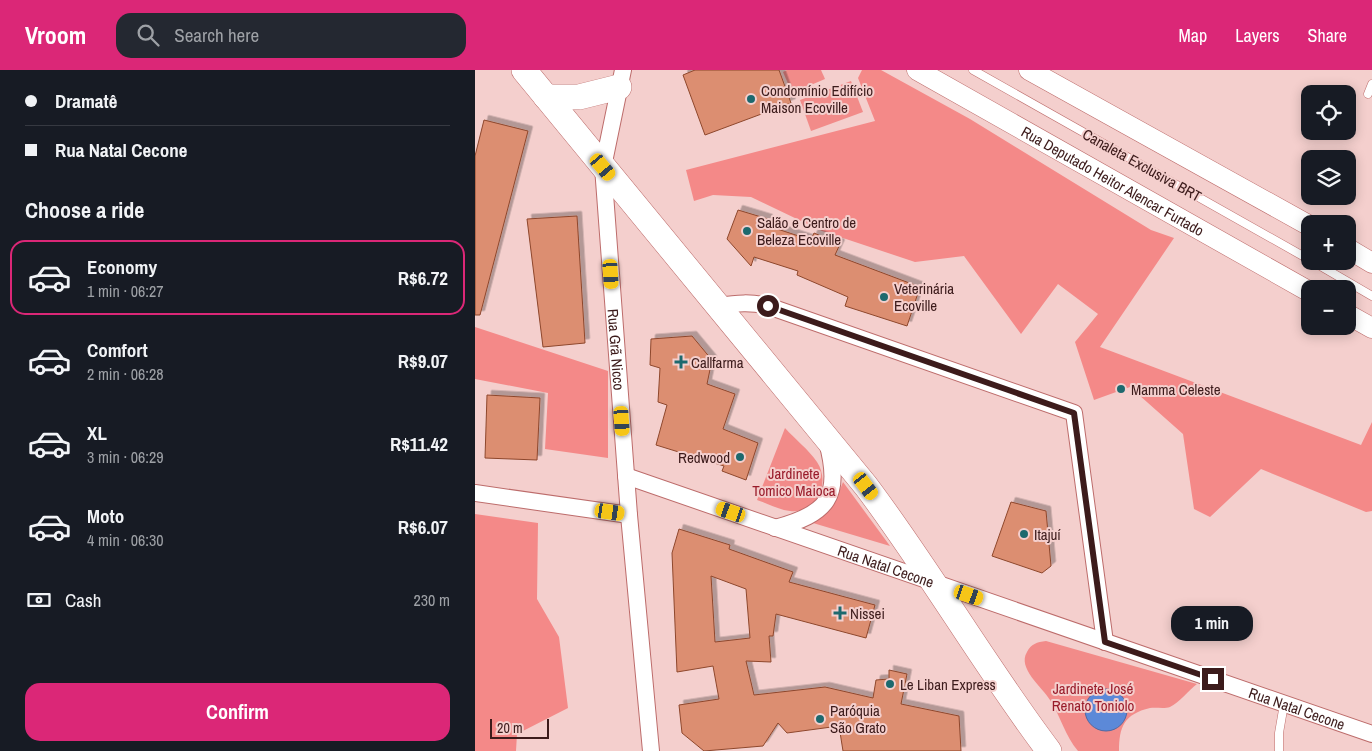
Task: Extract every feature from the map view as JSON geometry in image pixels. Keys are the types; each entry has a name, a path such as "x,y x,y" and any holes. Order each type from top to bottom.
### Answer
{"main road":[{"path":"523,70 824,433 893,522 1049,751"},
{"path":"546,98 579,97 621,78"}],"street":[{"name":"Rua Deputado Heitor Alencar Furtado","path":"917,70 1301,287"},
{"path":"1029,70 1301,221"},
{"name":"Rua Grã Nicco","path":"621,78 603,167 629,515 651,751"},
{"path":"1356,253 1372,263"},
{"path":"719,306 739,302 768,306 1074,413 1105,642"},
{"path":"1356,319 1372,328"},
{"path":"775,528 810,517 829,499 833,472 824,433"},
{"name":"Rua Natal Cecone","path":"626,476 1372,734"},
{"path":"475,493 629,515"}],"lane":[{"name":"Canaleta Exclusiva BRT","path":"973,70 1301,255"},
{"path":"1368,94 1372,84"},
{"name":"Canaleta Exclusiva BRT","path":"1327,270 1372,296"},
{"path":"1279,751 1279,733 1284,704"}],"green space":[{"path":"787,70 821,70 825,79 792,93 783,72"},
{"path":"851,81 863,112 811,131 800,100"},
{"name":"Jardinete Tomico Maioca","path":"785,428 810,453 821,470 822,488 819,496 808,508 799,511 777,508 757,500"},
{"path":"843,482 890,546 813,523 831,505"},
{"name":"Jardinete José Renato Toniolo","path":"1046,641 1197,684 1170,707 1150,708 1129,718 1122,728 1119,751 1078,751 1050,700 1032,677 1025,664 1025,658 1030,647"}],"shaded area":[{"path":"862,70 881,70 970,119 1151,230 1174,238 1100,347 1361,445 1372,422 1372,511 1366,512 1261,469 1210,517 1194,509 1183,434 1130,387 1094,400 1075,342 1098,314 1058,284 1021,334 964,256 915,262 822,231 751,197 713,195 694,201 686,170 875,121 858,78"},
{"path":"475,327 608,371 608,458 545,449 548,393 475,379"},
{"path":"475,514 538,523 537,599 559,637 568,708 517,734 516,751 475,751"}],"water":[{"path":"1110,689 1118,692 1124,698 1127,710 1124,722 1118,728 1102,731 1094,728 1088,722 1085,706 1088,698 1094,692"}],"building":[{"name":"Condomínio Edifício Maison Ecoville","path":"695,70 779,70 791,103 705,135 683,75"},
{"path":"484,120 528,131 480,315 475,315 475,156"},
{"path":"738,210 768,219 765,225 811,240 814,233 840,244 835,255 920,287 907,326 845,306 848,297 797,275 798,271 754,257 751,266 727,239"},
{"path":"577,216 585,343 543,347 527,219"},
{"path":"692,336 712,360 707,384 735,394 723,429 758,443 746,480 722,471 724,466 656,445 667,405 658,402 660,368 650,365 651,339"},
{"path":"487,395 540,398 537,460 485,458"},
{"name":"Itajuí","path":"1011,502 1046,511 1051,566 1042,573 992,556"},
{"path":"679,529 730,545 729,549 793,572 789,582 875,605 866,638 776,614 773,636 769,636 771,662 746,661 754,695 825,687 873,698 876,680 889,679 889,670 907,674 901,704 959,716 961,751 843,751 839,726 787,733 778,723 763,746 704,751 682,733 679,705 719,699 713,666 677,672 672,553","holes":["711,576 746,589 750,638 715,642"]}],"place":[{"name":"Condomínio Edifício Maison Ecoville","path":"751,99"},
{"name":"Salão e Centro de Beleza Ecoville","path":"747,231"},
{"name":"Veterinária Ecoville","path":"884,297"},
{"name":"Callfarma","path":"681,362"},
{"name":"Mamma Celeste","path":"1121,389"},
{"name":"Redwood","path":"740,457"},
{"name":"Itajuí","path":"1024,534"},
{"name":"Nissei","path":"840,613"},
{"name":"Le Liban Express","path":"890,684"},
{"name":"Paróquia São Grato","path":"820,719"}],"route":[{"path":"768,306 1074,413 1105,642 1213,679"}]}
